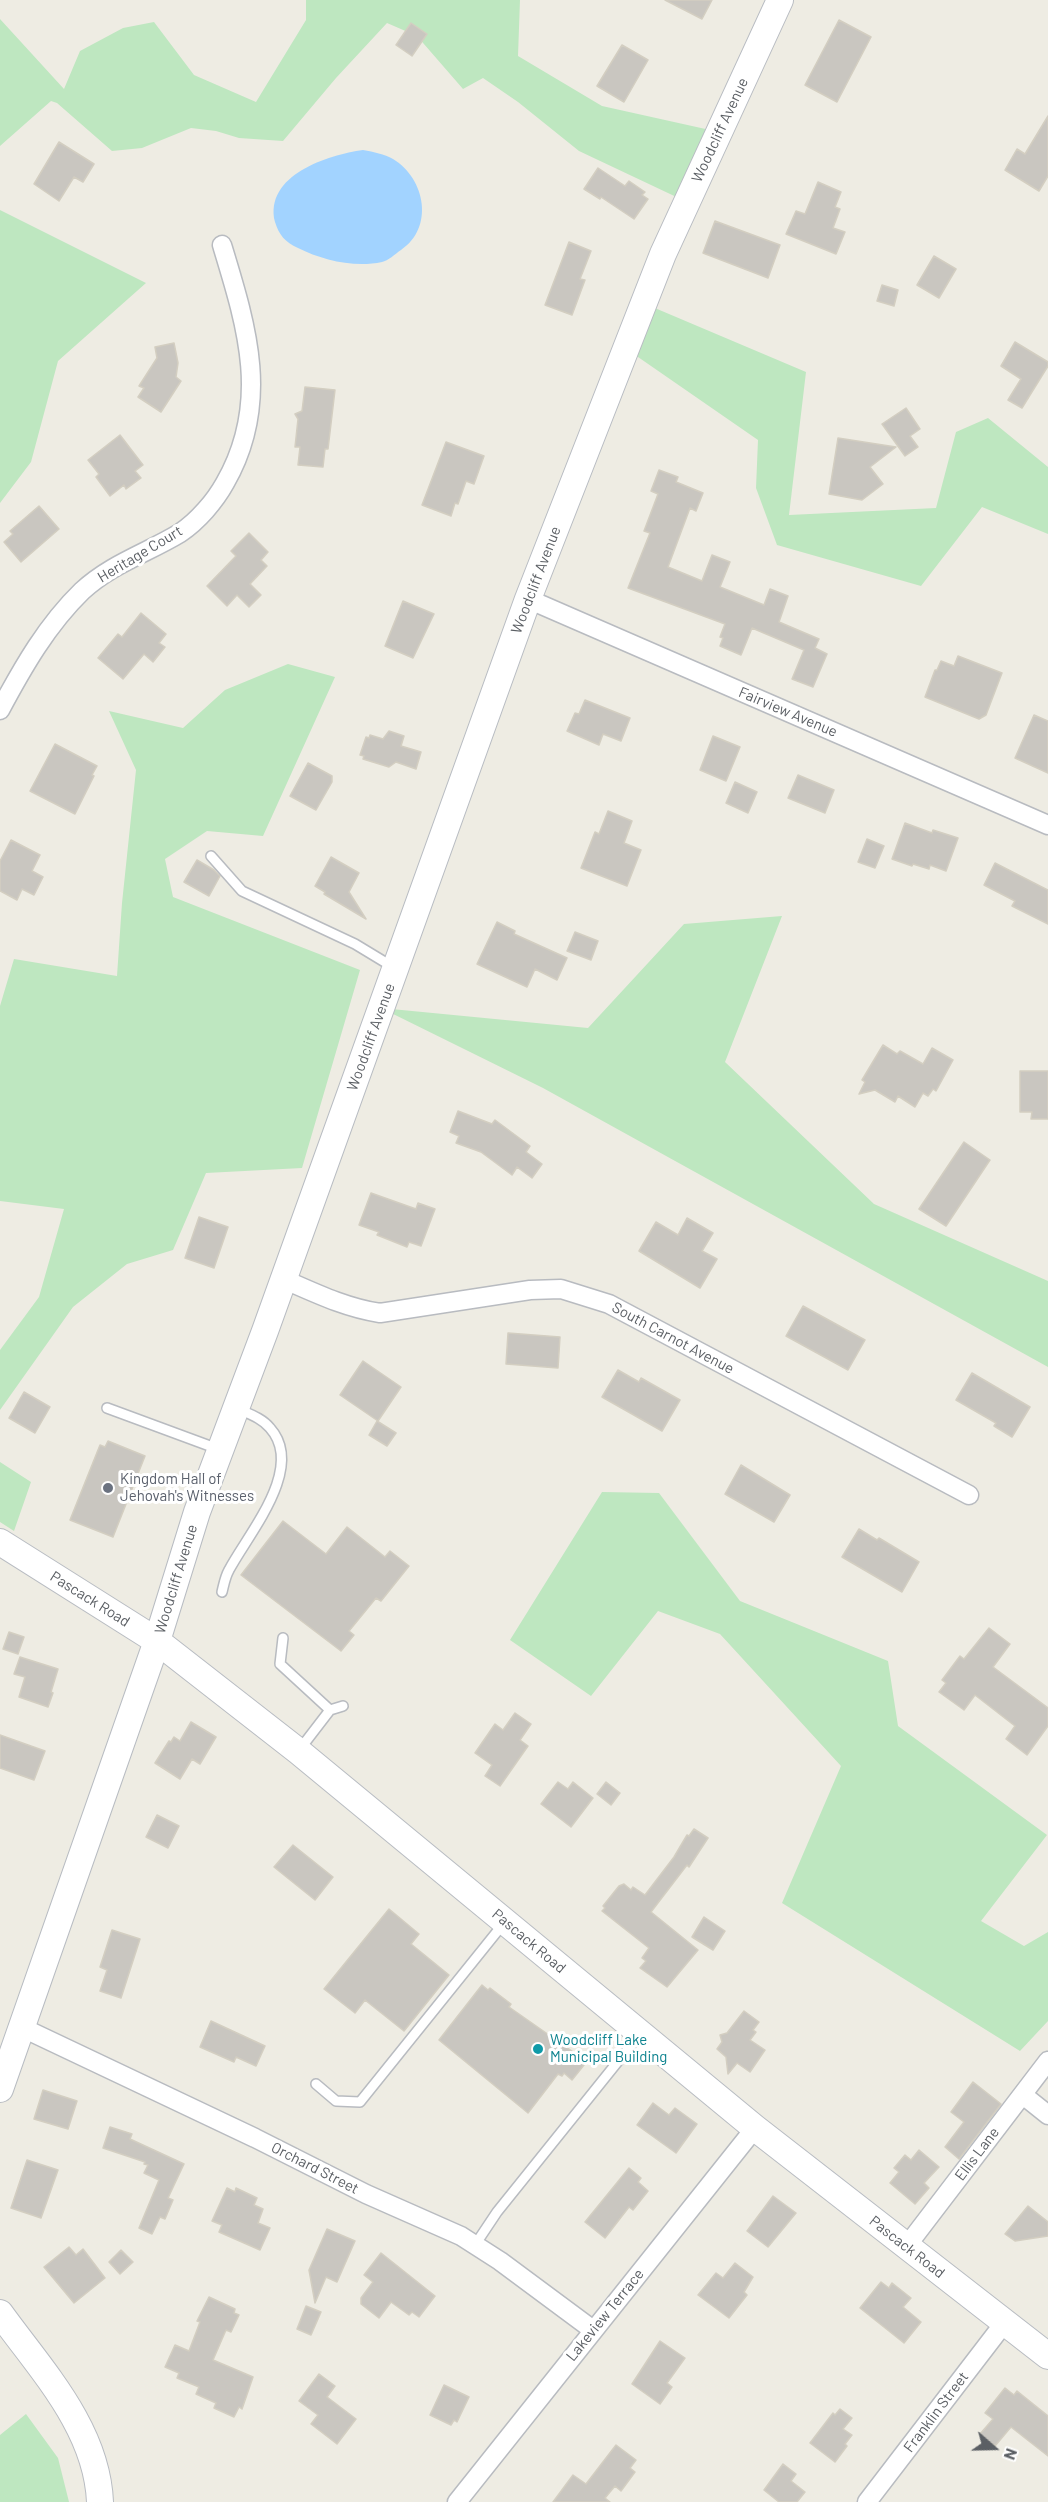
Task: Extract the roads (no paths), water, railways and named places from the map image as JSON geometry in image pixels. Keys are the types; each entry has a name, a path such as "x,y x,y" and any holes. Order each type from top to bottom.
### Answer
{"main road":[{"name":"Woodcliff Avenue","path":"0,2089 157,1641 197,1512 528,599 663,254 780,0"},
{"name":"Pascack Road","path":"0,1542 157,1641 298,1750 755,2128 1048,2356"},
{"path":"0,2313 68,2406 82,2432 93,2461 100,2502"}],"street":[{"name":"Heritage Court","path":"0,710 21,671 54,621 76,598 110,569 182,532 217,497 233,469 251,412 253,379 240,303 222,245"},
{"name":"Fairview Avenue","path":"528,599 1048,825"},
{"name":"South Carnot Avenue","path":"283,1279 338,1303 359,1310 380,1313 530,1290 561,1289 609,1304 969,1495"},
{"name":"Orchard Street","path":"22,2028 255,2138 366,2194 461,2236 593,2330"},
{"name":"Ellis Lane","path":"906,2247 1048,2061"},
{"path":"1023,2095 1048,2115"},
{"name":"Lakeview Terrace","path":"457,2502 755,2128"},
{"name":"Franklin Street","path":"867,2502 1005,2322"}],"lane":[{"path":"211,856 242,891 355,944 395,968"},
{"path":"222,1592 228,1571 271,1501 281,1466 279,1444 271,1428 236,1407"},
{"path":"107,1408 221,1450"},
{"path":"283,1638 280,1664 330,1710"},
{"path":"298,1750 330,1710 343,1706"},
{"path":"316,2084 336,2101 360,2102 505,1922"},
{"path":"476,2245 497,2212 640,2033"}],"water":[{"path":"363,150 393,159 413,179 419,191 422,217 411,241 389,259 371,264 360,264 338,262 317,256 286,241 278,231 274,206 279,192 289,180 302,170 317,163"}],"place":[{"name":"Kingdom Hall of Jehovah's Witnesses","path":"108,1488"},
{"name":"Woodcliff Lake Municipal Building","path":"538,2049"}]}
